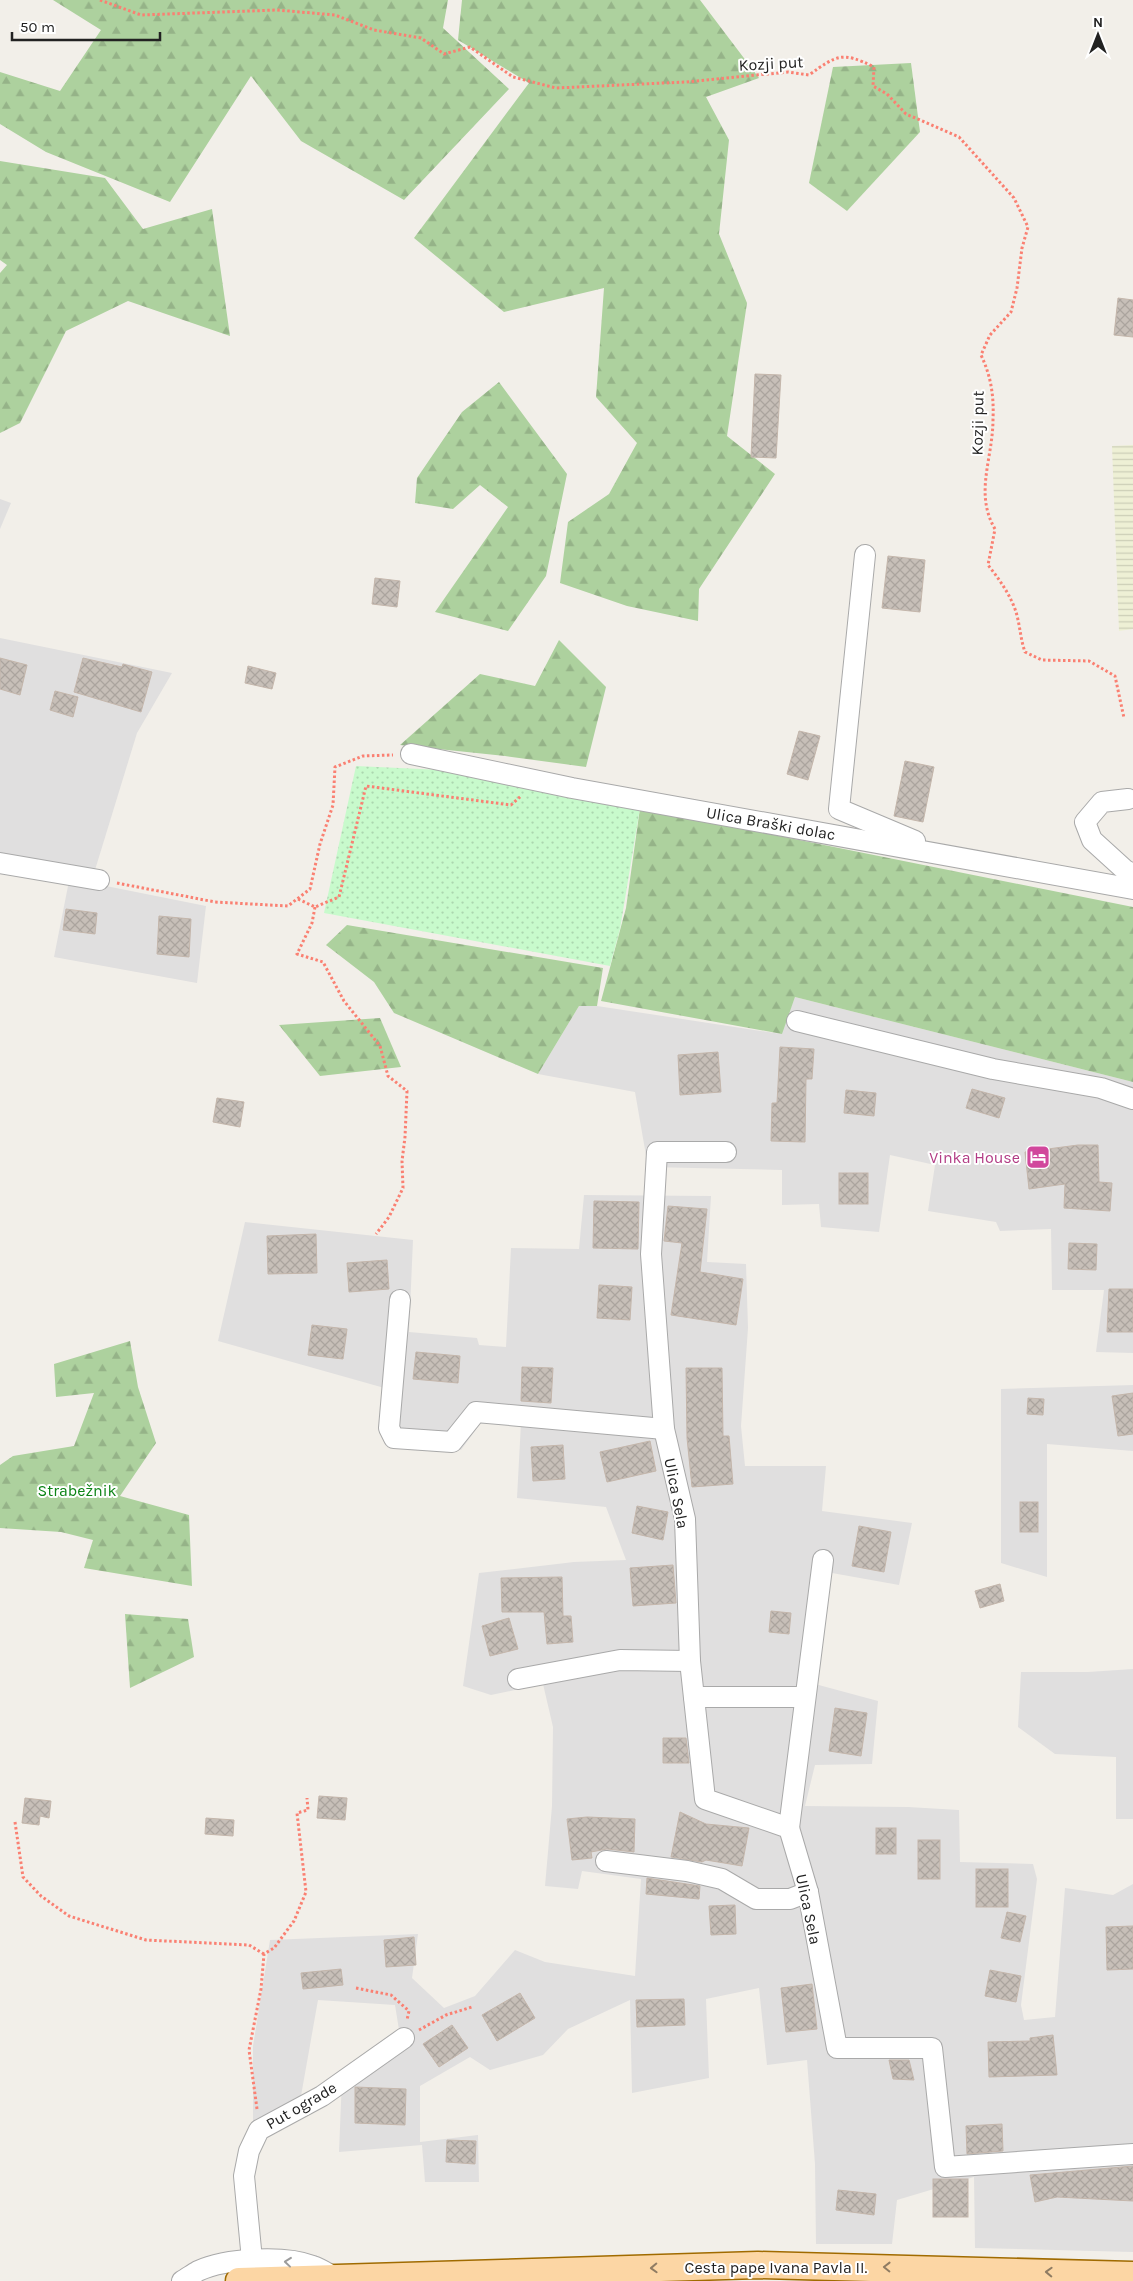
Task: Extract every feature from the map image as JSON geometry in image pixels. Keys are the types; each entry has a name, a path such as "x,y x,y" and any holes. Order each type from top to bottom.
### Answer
{"main road":[{"name":"Cesta pape Ivana Pavla II.","path":"246,2271 334,2277 758,2265 1133,2275"}],"street":[{"path":"865,555 839,809 949,855"},
{"name":"Ulica Braški dolac","path":"411,754 572,788 1133,889"},
{"path":"1128,799 1102,802 1085,822 1092,840 1125,870 1133,874"},
{"path":"0,863 99,880"},
{"path":"797,1021 994,1068 1101,1088 1133,1099"},
{"name":"Ulica Sela","path":"726,1152 657,1152 651,1254 664,1429 685,1519 690,1661 705,1799 788,1828 808,1892 837,2048 932,2048 945,2167 1133,2154"},
{"path":"400,1300 388,1428 394,1438 452,1442 476,1412 664,1429"},
{"path":"788,1828 823,1560"},
{"path":"518,1679 620,1660 690,1661"},
{"path":"694,1697 804,1697"},
{"path":"606,1861 687,1871 722,1879 756,1899 790,1899 808,1892"},
{"name":"Put ograde","path":"246,2271 244,2176 249,2151 260,2130 322,2096 404,2038"},
{"path":"182,2281 199,2271 228,2262 246,2271"}],"path":[{"name":"Kozji put","path":"100,0 141,15 277,10 335,15 374,30 421,38 444,54 470,48 513,77 556,88 686,82 788,72 809,75 833,58 854,57 874,67 873,86 887,94 906,114 959,137 1014,198 1028,227 1022,248 1017,288 1011,312 990,335 981,355 990,375 994,420 984,490 986,514 995,529 988,565 1002,583 1016,610 1020,638 1025,652 1042,660 1089,661 1115,676 1124,718"},
{"path":"99,880 215,902 288,906 310,890 320,844 333,806 335,767 363,756 411,754"},
{"path":"315,908 339,897 366,786 511,805 522,796 531,778"},
{"path":"298,899 315,908"},
{"path":"315,908 312,923 297,954 323,962 344,1001 380,1046 388,1076 407,1091 406,1137 402,1161 403,1188 388,1217 376,1234"},
{"path":"264,1954 274,1948 294,1921 306,1892 297,1813 308,1810 307,1798"},
{"path":"15,1822 23,1877 41,1896 69,1916 146,1940 250,1945 264,1954"},
{"path":"260,2130 250,2050 261,1989 264,1954"},
{"path":"356,1988 391,1995 409,2010 404,2038"},
{"path":"404,2038 446,2015 472,2007"}],"shaded area":[{"path":"0,499 11,503 0,529"},
{"path":"0,638 172,673 137,733 91,883 206,906 197,983 54,957 69,881 0,873"},
{"path":"795,997 1133,1082 1133,1353 1096,1352 1104,1290 1052,1290 1051,1229 1000,1231 996,1222 928,1211 935,1165 890,1155 879,1232 821,1227 819,1204 782,1205 782,1170 648,1167 635,1092 538,1074 579,1006 597,1006 781,1034"},
{"path":"584,1195 711,1196 707,1262 746,1264 748,1328 741,1426 745,1466 826,1466 822,1511 912,1523 899,1585 832,1573 815,1684 878,1701 872,1764 815,1765 805,1806 908,1807 959,1810 960,1862 1033,1864 1037,1879 1021,2005 1024,2020 1055,2017 1065,1888 1113,1895 1133,1884 1133,2252 975,2248 974,2177 897,2200 892,2244 816,2244 815,2164 807,2060 767,2065 759,1988 706,1999 709,2078 632,2093 630,2000 568,2029 543,2055 490,2070 470,2057 420,2086 420,2142 478,2135 479,2182 425,2182 422,2145 339,2152 342,2078 400,2036 395,2005 318,2000 301,2096 253,2125 253,2046 270,1940 418,1934 412,1978 444,2008 475,1996 515,1950 545,1962 635,1976 641,1879 582,1871 578,1889 545,1886 552,1806 553,1727 543,1684 491,1695 463,1686 479,1573 574,1562 626,1560 606,1507 517,1498 521,1423 491,1421 480,1424 461,1450 394,1444 388,1389 218,1341 245,1222 413,1240 409,1332 477,1338 479,1345 506,1347 511,1248 579,1249"},
{"path":"1133,1385 1133,1451 1047,1444 1047,1577 1001,1563 1001,1389"},
{"path":"1133,1669 1133,1819 1116,1819 1116,1757 1055,1754 1018,1727 1021,1672 1088,1672"}],"green space":[{"path":"53,0 448,0 443,28 509,89 404,200 301,141 251,76 170,202 46,152 0,124 0,72 60,91 101,30"},
{"path":"462,0 700,0 759,78 706,97 729,140 719,234 747,303 727,436 775,474 699,589 698,621 627,606 560,583 568,522 609,494 637,443 596,397 604,288 504,312 414,238 529,83 458,40"},
{"path":"911,63 920,132 847,211 809,183 833,67"},
{"path":"0,161 105,178 143,229 212,209 230,336 128,301 66,331 20,423 0,433 0,273 7,265 0,260"},
{"path":"499,382 567,474 546,576 508,631 435,612 508,507 480,485 453,509 415,503 417,478 462,412"},
{"path":"1133,445 1133,629 1119,631 1112,446"},
{"path":"559,640 606,687 586,767 400,745 480,674 535,686"},
{"path":"356,766 464,771 640,808 620,929 610,966 324,913"},
{"path":"640,808 1133,907 1133,1082 795,997 782,1034 601,1001 626,908"},
{"path":"347,925 603,968 597,1006 579,1006 538,1074 394,1013 374,982 326,945"},
{"path":"380,1018 401,1067 320,1076 279,1025"},
{"name":"Strabežnik","path":"130,1341 138,1387 156,1443 120,1496 189,1515 192,1586 84,1568 93,1540 61,1532 0,1528 0,1465 13,1456 74,1446 94,1393 56,1397 54,1364"},
{"path":"125,1614 188,1619 194,1657 130,1688"}],"building":[{"path":"1118,298 1133,300 1133,337 1114,335"},
{"path":"755,374 781,375 776,458 751,457"},
{"path":"888,556 925,560 920,612 882,608"},
{"path":"375,578 400,581 397,607 372,604"},
{"path":"0,658 27,665 20,695 0,689"},
{"path":"83,658 122,667 123,664 152,672 141,712 74,692"},
{"path":"248,666 276,673 272,689 245,683"},
{"path":"55,691 78,697 73,717 50,710"},
{"path":"799,731 820,736 808,780 787,774"},
{"path":"905,761 934,767 923,822 894,816"},
{"path":"66,909 97,913 95,934 63,930"},
{"path":"159,916 191,919 189,957 157,954"},
{"path":"780,1047 814,1049 812,1079 806,1079 805,1142 771,1141 772,1103 777,1103"},
{"path":"718,1052 721,1092 680,1095 678,1055"},
{"path":"972,1089 1005,1098 999,1118 966,1108"},
{"path":"846,1090 876,1093 874,1116 844,1113"},
{"path":"217,1098 244,1102 240,1127 213,1122"},
{"path":"1078,1145 1098,1145 1099,1182 1112,1183 1110,1211 1064,1208 1065,1184 1029,1189 1025,1152"},
{"path":"839,1173 868,1173 868,1204 839,1204"},
{"path":"594,1201 639,1202 638,1249 593,1248"},
{"path":"668,1206 707,1209 700,1272 743,1279 736,1325 671,1315 682,1243 664,1241"},
{"path":"316,1234 317,1273 268,1274 267,1236"},
{"path":"1069,1243 1097,1244 1096,1270 1068,1269"},
{"path":"387,1260 389,1289 349,1292 347,1263"},
{"path":"599,1285 632,1287 630,1320 597,1318"},
{"path":"1109,1289 1133,1289 1133,1332 1107,1332"},
{"path":"312,1325 347,1329 343,1359 308,1355"},
{"path":"416,1352 460,1356 458,1383 413,1379"},
{"path":"522,1367 553,1368 551,1403 521,1401"},
{"path":"686,1368 722,1368 723,1436 729,1436 733,1484 692,1487 687,1438"},
{"path":"1133,1393 1133,1434 1118,1436 1112,1396"},
{"path":"1028,1398 1044,1399 1043,1415 1027,1414"},
{"path":"650,1441 656,1471 607,1482 600,1452"},
{"path":"563,1445 565,1479 533,1481 531,1447"},
{"path":"1020,1502 1038,1502 1038,1532 1020,1532"},
{"path":"637,1506 668,1512 663,1540 632,1533"},
{"path":"859,1526 891,1532 884,1572 852,1566"},
{"path":"673,1565 676,1603 633,1606 630,1568"},
{"path":"562,1577 563,1616 571,1616 573,1642 547,1644 544,1612 502,1612 501,1578"},
{"path":"1000,1584 1004,1601 980,1608 975,1591"},
{"path":"771,1611 791,1613 789,1634 769,1632"},
{"path":"509,1618 518,1649 490,1656 482,1626"},
{"path":"835,1708 867,1713 861,1756 829,1751"},
{"path":"663,1738 686,1738 689,1763 663,1763"},
{"path":"319,1796 347,1798 345,1820 317,1818"},
{"path":"25,1798 51,1801 49,1818 40,1816 39,1825 22,1823"},
{"path":"680,1812 706,1824 749,1828 742,1866 671,1857"},
{"path":"587,1817 635,1819 634,1852 607,1849 591,1852 592,1858 572,1860 567,1819"},
{"path":"206,1818 234,1820 233,1836 205,1834"},
{"path":"876,1828 896,1828 896,1854 876,1854"},
{"path":"918,1840 940,1840 940,1879 918,1879"},
{"path":"976,1869 1008,1869 1008,1907 976,1907"},
{"path":"647,1878 700,1886 699,1899 646,1894"},
{"path":"735,1905 736,1934 711,1935 709,1906"},
{"path":"1007,1912 1026,1916 1020,1942 1001,1938"},
{"path":"1133,1926 1133,1969 1107,1970 1106,1927"},
{"path":"414,1937 416,1965 386,1967 384,1940"},
{"path":"341,1969 343,1985 303,1989 301,1973"},
{"path":"990,1970 1021,1976 1016,2002 985,1996"},
{"path":"812,1984 817,2029 786,2032 781,1988"},
{"path":"520,1993 535,2018 497,2041 482,2015"},
{"path":"684,1999 685,2025 637,2027 636,2000"},
{"path":"452,2025 468,2048 439,2067 423,2044"},
{"path":"1053,2035 1057,2075 989,2077 988,2042 1030,2041 1030,2038"},
{"path":"889,2060 909,2060 914,2080 893,2079"},
{"path":"355,2087 406,2089 405,2125 355,2123"},
{"path":"1002,2124 1003,2151 967,2154 966,2126"},
{"path":"447,2140 476,2141 475,2164 446,2162"},
{"path":"1133,2166 1133,2201 1057,2197 1035,2202 1030,2175"},
{"path":"933,2179 968,2179 968,2217 933,2217"},
{"path":"838,2190 876,2194 874,2215 836,2210"}],"place":[{"name":"Vinka House","path":"1038,1157"}]}
